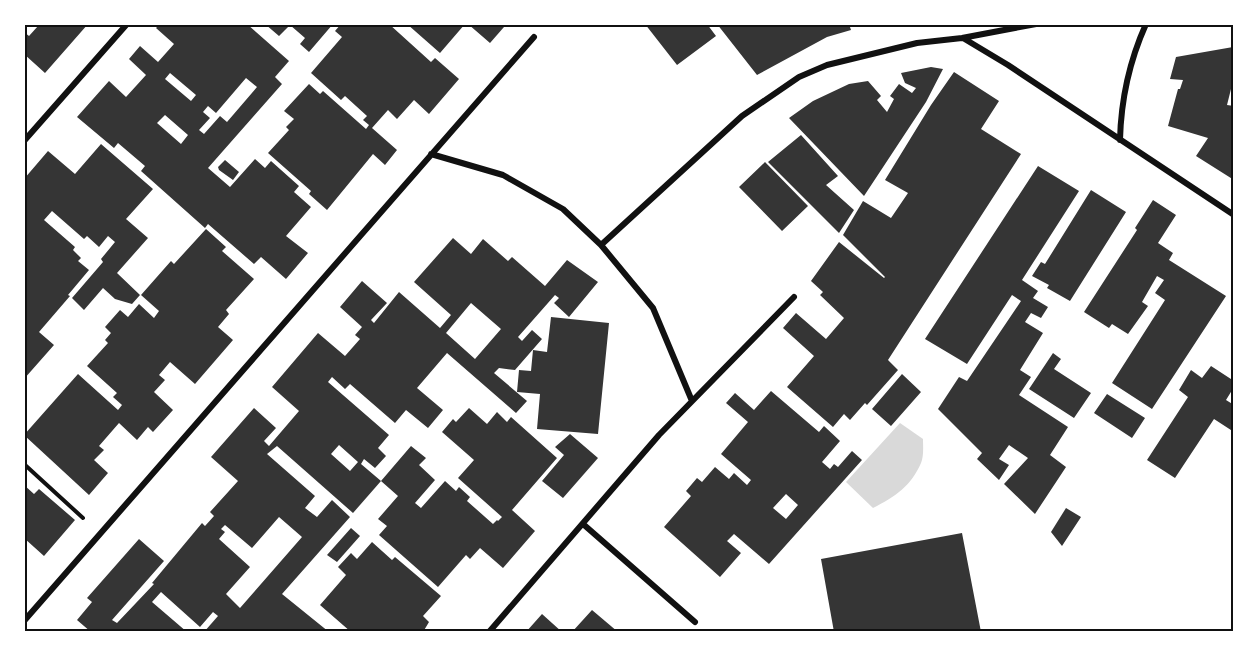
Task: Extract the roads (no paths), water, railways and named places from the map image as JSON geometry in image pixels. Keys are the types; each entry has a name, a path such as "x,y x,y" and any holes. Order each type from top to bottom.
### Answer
{"street":[{"path":"24,141 127,24"},
{"path":"601,245 742,116 799,77 827,65 917,43 962,38 1036,24"},
{"path":"1120,140 1125,85 1133,54 1146,24"},
{"path":"24,621 534,37"},
{"path":"962,38 1008,65 1234,214"},
{"path":"431,154 504,176 563,208 601,245 653,308 692,401"},
{"path":"489,632 659,435 794,297"},
{"path":"583,524 695,622"}]}
